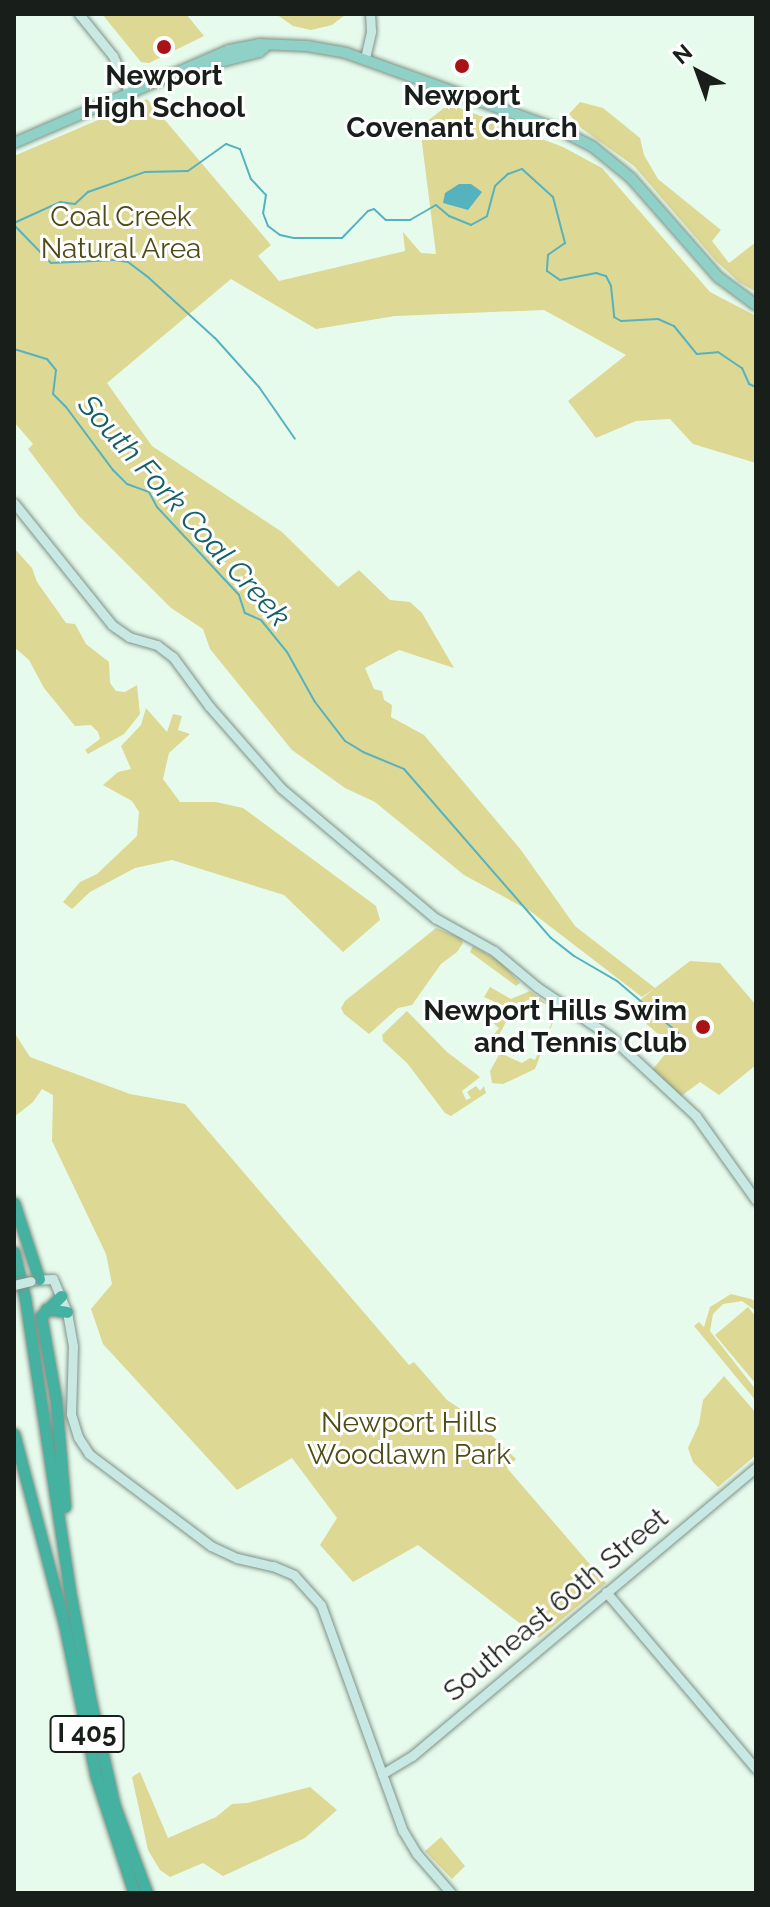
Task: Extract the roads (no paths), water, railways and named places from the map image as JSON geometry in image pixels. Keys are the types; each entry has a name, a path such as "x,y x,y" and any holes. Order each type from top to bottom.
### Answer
{"highway":[{"path":"14,1203 35,1280"},
{"name":"I 405","path":"14,1252 25,1298 75,1611 114,1804 147,1893"},
{"path":"61,1296 41,1316 56,1400 75,1611"},
{"path":"45,1309 67,1312"},
{"name":"I 405","path":"14,1434 51,1572 96,1777 134,1893"},
{"path":"14,1459 41,1554 51,1572"}],"main road":[{"path":"14,143 229,50 259,44 265,47"},
{"path":"202,63 220,61 228,54 265,47 307,46 365,58 560,130 593,147 631,178 718,277 756,305"}],"street":[{"path":"79,14 113,56 130,94"},
{"path":"365,58 371,31 370,14"},
{"path":"14,503 112,625 129,637 157,645 173,657 209,706 281,788 435,918 505,958 537,987 611,1037 696,1116 756,1200"},
{"path":"14,1285 53,1279 61,1296 73,1346 71,1414 81,1444 109,1472 211,1546 237,1558 284,1570 305,1585 328,1619 382,1774 410,1843 451,1893"},
{"name":"Southeast 60th Street","path":"382,1774 412,1756 756,1467"},
{"path":"606,1592 756,1769"}],"water":[{"path":"459,184 471,184 482,192 468,210 443,203 445,193"}],"waterway":[{"path":"14,223 60,202 75,204 88,192 145,172 188,171 226,144 240,149 251,179 266,195 263,213 268,226 280,235 294,238 342,238 368,211 374,209 386,220 410,220 436,205 449,216 471,225 487,216 495,186 508,174 522,169 553,197 565,243 548,255 547,271 560,280 596,273 606,276 611,286 614,317 621,321 658,319 674,326 697,354 718,352 742,368 749,384 756,387"},
{"path":"14,225 51,263 128,262 215,338 259,387 295,439"},
{"name":"South Fork Coal Creek","path":"14,349 47,359 56,370 53,394 113,470 127,484 149,492 157,507 239,595 245,613 261,620 287,652 315,702 345,741 404,769 551,938 574,956 617,981 678,1033"}],"place":[{"name":"Newport High School","path":"164,47"},
{"name":"Newport Covenant Church","path":"462,66"},
{"name":"Newport Hills Swim and Tennis Club","path":"703,1027"}],"park label":[{"name":"Coal Creek Natural Area","path":"121,233"},
{"name":"Newport Hills Woodlawn Park","path":"409,1439"}]}
